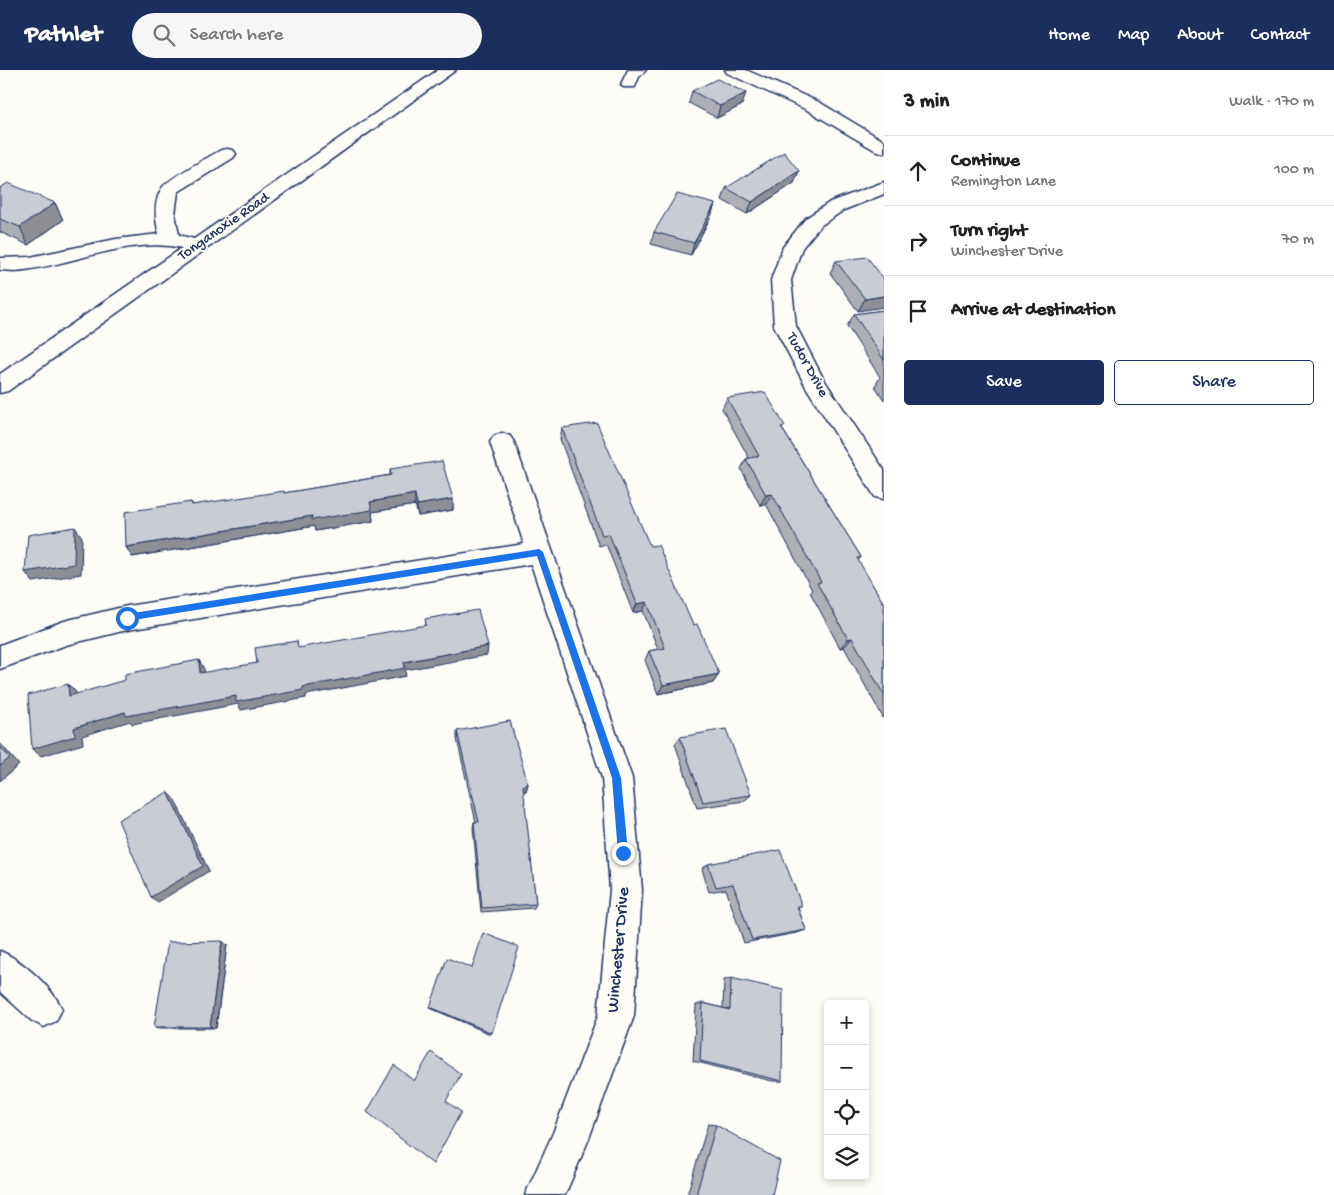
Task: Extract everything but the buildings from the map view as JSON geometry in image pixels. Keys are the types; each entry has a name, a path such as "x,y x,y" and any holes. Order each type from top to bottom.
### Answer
{"street":[{"name":"Tonganoxie Road","path":"0,385 448,70"},
{"path":"630,84 632,75 638,70"},
{"path":"733,70 813,106 884,148"},
{"path":"171,240 165,213 166,198 170,189 226,154"},
{"name":"Tudor Drive","path":"884,187 836,206 813,222 792,247 781,280 785,326 814,380 884,490"},
{"path":"0,264 13,266 125,244 171,240 198,246"},
{"name":"Winchester Drive","path":"502,442 617,778 626,890 616,1016 569,1141 545,1195"},
{"path":"0,657 64,633 127,618 539,552"},
{"path":"0,968 44,1009"}],"route":[{"path":"127,618 539,552 617,778 623,853"}]}
